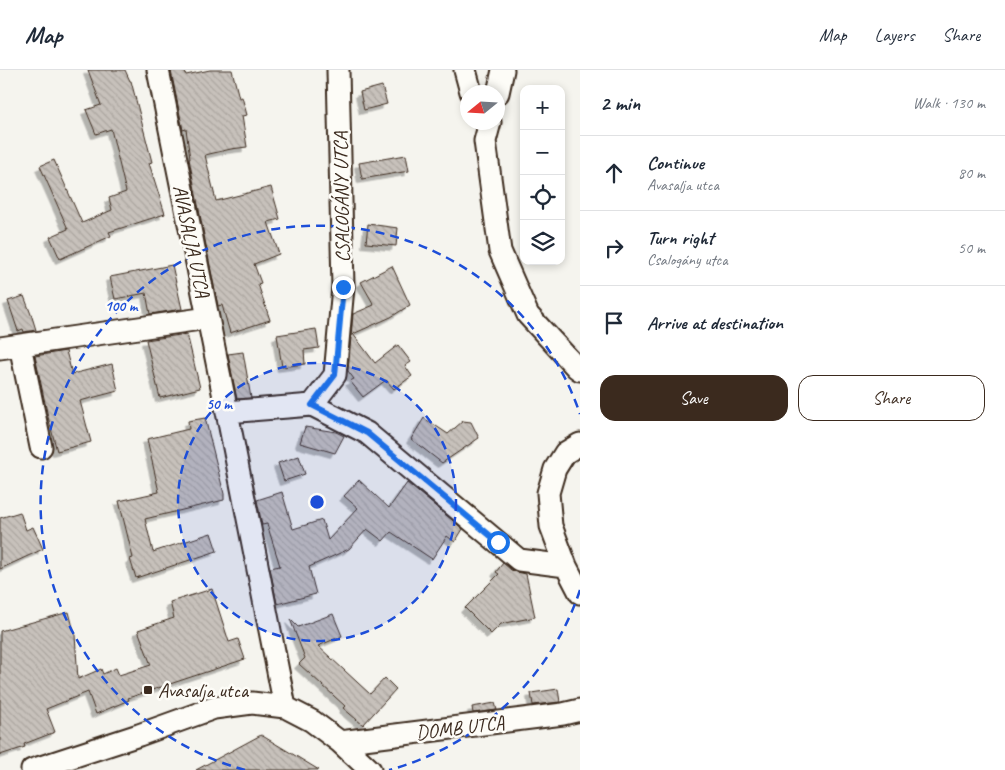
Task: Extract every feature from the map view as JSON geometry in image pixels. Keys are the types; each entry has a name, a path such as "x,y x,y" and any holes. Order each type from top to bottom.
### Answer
{"street":[{"name":"AVASALJA UTCA","path":"158,70 285,707"},
{"name":"CSALOGÁNY UTCA","path":"312,405 335,375 343,287 338,70"},
{"path":"465,70 469,85"},
{"path":"500,85 503,70"},
{"path":"485,130 500,251 528,315 580,370"},
{"path":"41,447 10,347 208,318"},
{"path":"227,412 312,405 367,433 519,560 566,566"},
{"path":"580,444 565,453 555,469 548,493 551,526 566,566 580,593"},
{"path":"32,770 214,708 252,703 285,707 312,721 340,742 370,770"},
{"name":"DOMB UTCA","path":"340,742 564,714 580,710"}],"building":[{"path":"88,70 125,70 131,81 152,162 149,163 165,214 109,232 111,236 60,259 50,237 68,229 40,166 54,160 82,223 112,210 109,198 126,192 111,129 96,134 86,110 101,105"},
{"path":"184,70 186,75 210,70 232,70 239,98 242,97 247,115 242,116 247,147 205,155 216,201 271,187 280,219 268,222 279,254 254,264 261,283 258,284 270,320 230,333 222,305 218,306 189,159 186,129 183,130 171,71"},
{"path":"382,86 387,104 364,110 360,92"},
{"path":"406,155 409,171 362,179 359,163"},
{"path":"368,224 398,228 396,246 366,243"},
{"path":"172,265 182,309 150,314 146,293 115,299 110,277"},
{"path":"392,266 410,305 391,317 353,334 375,363 398,345 411,362 405,366 412,376 394,389 386,380 363,397 350,381 354,379 348,371 353,314 374,305 361,282"},
{"path":"24,296 36,330 24,332 23,329 18,331 8,301"},
{"path":"316,329 319,348 304,350 305,364 282,367 277,335"},
{"path":"187,334 200,388 160,398 146,340"},
{"path":"66,351 72,374 112,364 118,391 80,401 91,442 57,451 35,356"},
{"path":"243,352 251,398 237,399 228,354"},
{"path":"205,418 224,500 145,519 153,552 211,533 217,551 136,578 130,559 133,558 119,501 159,492 147,439 189,429 188,421"},
{"path":"424,418 448,434 463,421 471,422 479,438 442,463 411,439"},
{"path":"305,427 336,432 344,436 335,453 300,443"},
{"path":"299,456 305,474 284,481 278,463"},
{"path":"359,480 389,508 407,483 463,529 455,542 447,536 432,559 391,532 383,541 367,529 349,549 309,567 316,594 277,604 270,568 280,566 267,524 262,525 257,500 282,492 293,529 322,520 328,540 358,508 344,496"},
{"path":"20,512 26,530 33,527 43,549 0,569 0,518"},
{"path":"503,563 511,570 526,574 535,617 501,624 491,634 465,608 499,574 496,572"},
{"path":"212,589 229,642 238,639 245,659 128,698 129,700 96,714 88,692 46,709 55,732 24,744 25,747 0,755 0,631 69,612 75,635 78,679 101,669 103,674 116,668 119,675 151,665 138,630 174,618 170,602"},
{"path":"333,614 342,636 318,646 370,694 385,678 396,689 363,725 299,664 305,658 290,619 298,627"},
{"path":"558,689 560,702 533,705 531,693"},
{"path":"495,703 497,710 473,713 472,707"},
{"path":"261,735 319,770 196,770"}],"place":[{"name":"Avasalja utca","path":"148,690"}],"route":[{"path":"343,287 335,375 312,405 367,433 498,542"}]}
